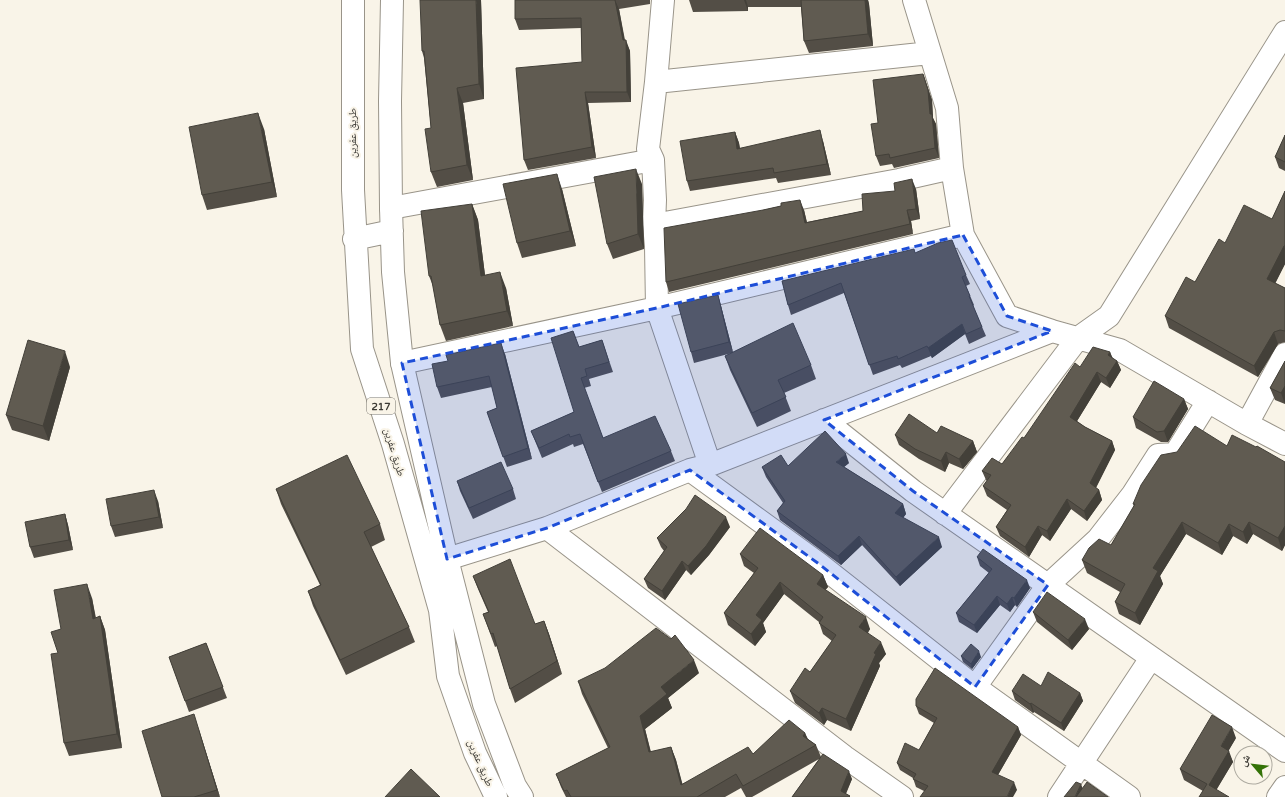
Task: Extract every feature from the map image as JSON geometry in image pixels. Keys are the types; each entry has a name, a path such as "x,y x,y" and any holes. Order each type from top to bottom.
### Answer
{"street":[{"name":"طريق عفرين","path":"353,0 354,239 362,348 395,452 440,610 448,676 475,753 496,797"},
{"name":"طريق عفرين","path":"392,0 390,101 391,208 393,272 402,363 447,559 484,704 515,786 522,797"},
{"path":"662,0 656,82 648,150 653,160 657,308 700,468 974,687 1129,797"},
{"path":"914,0 946,108 952,168 963,235 1007,316 1052,331 1120,350 1247,424 1285,444"},
{"path":"945,514 1078,338 1109,316 1285,32"},
{"path":"656,82 930,53"},
{"path":"391,208 653,160"},
{"path":"654,225 899,180 952,168"},
{"path":"354,239 392,231"},
{"path":"402,363 657,308 963,235"},
{"path":"447,559 547,528 1052,331"},
{"path":"1247,424 1285,354"},
{"path":"974,687 1048,585 1098,539 1133,494 1158,455 1175,454 1208,401"},
{"path":"824,420 913,491 945,514 1285,751"},
{"path":"547,528 839,752 879,791 902,797"},
{"path":"1059,797 1151,658"},
{"path":"1278,797 1285,787"}],"highlighted area":[{"path":"963,235 1007,316 1052,331 824,420 913,491 1048,585 975,687 819,564 690,470 547,528 447,559 402,363 657,308"}],"building":[{"path":"420,0 476,0 479,84 457,88 467,165 431,172 425,129 431,128 424,51 422,51"},
{"path":"515,0 615,0 623,40 626,40 627,92 585,92 592,147 524,160 516,68 582,62 581,18 515,19"},
{"path":"801,0 865,0 868,34 804,41"},
{"path":"923,74 928,90 930,114 932,114 935,148 890,158 889,154 876,156 871,124 878,123 873,80"},
{"path":"258,113 272,182 202,195 189,127"},
{"path":"820,130 827,164 774,173 773,168 687,181 680,141 735,132 737,149"},
{"path":"1285,135 1285,162 1275,157"},
{"path":"636,169 638,234 607,244 594,177"},
{"path":"557,174 570,231 517,243 503,184"},
{"path":"912,179 916,209 907,210 910,224 666,282 664,228 763,210 781,206 781,203 800,200 805,223 863,211 862,194 895,191 894,183"},
{"path":"1285,191 1285,246 1267,279 1285,288 1285,331 1280,330 1274,332 1254,366 1165,316 1186,277 1195,282 1219,239 1225,243 1244,205 1272,219"},
{"path":"472,204 481,276 500,272 507,311 440,325 431,276 429,276 421,211"},
{"path":"952,240 966,275 962,277 982,327 966,334 962,324 928,348 927,346 898,359 897,356 869,365 841,283 788,305 782,281 914,249 915,253 938,243"},
{"path":"718,295 729,342 691,352 678,304"},
{"path":"793,323 811,365 778,380 786,397 752,413 725,356"},
{"path":"573,331 579,347 602,340 609,362 585,369 587,376 581,378 603,438 655,416 671,451 598,482 580,434 570,437 569,434 539,448 531,431 574,412 551,338"},
{"path":"28,340 65,351 43,426 6,415"},
{"path":"501,343 528,448 503,457 487,412 497,408 489,376 437,387 432,364 448,361 446,355"},
{"path":"1093,347 1110,352 1108,355 1117,361 1106,378 1097,372 1070,417 1085,427 1112,441 1090,483 1099,490 1084,511 1067,499 1047,531 1038,526 1025,547 996,527 1011,505 983,486 991,475 982,471 992,458 1002,464 1022,437 1024,438 1075,363 1080,367"},
{"path":"1285,361 1285,386 1281,393 1270,388"},
{"path":"1154,381 1184,399 1164,431 1157,432 1133,417"},
{"path":"909,414 937,433 941,426 973,441 959,459 946,452 941,461 915,449 895,435"},
{"path":"1195,426 1227,446 1232,435 1256,447 1257,446 1285,462 1285,526 1278,538 1249,522 1243,532 1229,524 1218,543 1182,522 1153,568 1158,571 1135,613 1115,602 1125,584 1082,560 1089,548 1099,539 1111,545 1135,504 1133,504 1141,485 1161,455 1177,452"},
{"path":"825,431 846,454 836,462 903,504 895,513 939,537 896,577 859,536 838,556 777,511 785,501 762,467 781,455 788,466"},
{"path":"347,455 380,524 364,532 409,627 340,660 308,591 321,585 276,489"},
{"path":"501,462 513,489 469,508 457,481"},
{"path":"154,490 159,517 111,526 106,499"},
{"path":"695,495 726,517 706,546 688,566 682,561 662,591 644,579 667,547 657,538 686,509"},
{"path":"65,514 69,540 30,547 25,522"},
{"path":"760,528 823,575 817,584 866,617 859,627 881,642 874,653 876,654 846,719 822,708 819,713 790,691 805,668 810,672 836,635 819,623 823,617 780,582 756,615 762,620 751,634 724,613 758,568 740,554"},
{"path":"983,549 1027,580 1014,598 1012,597 1007,604 997,596 974,625 956,613 992,569 977,557"},
{"path":"510,559 535,624 544,621 557,661 510,689 493,633 491,634 483,614 489,612 473,576"},
{"path":"87,584 93,619 100,616 117,734 64,743 51,654 58,653 51,632 61,629 54,590"},
{"path":"1047,592 1085,619 1068,640 1033,612"},
{"path":"656,628 671,639 675,635 694,660 661,687 667,694 640,716 649,752 671,747 681,785 748,747 753,754 789,720 805,733 803,736 816,745 743,786 736,774 697,797 571,797 567,790 564,791 556,774 610,747 578,681 605,668"},
{"path":"206,643 223,687 185,701 169,657"},
{"path":"971,644 979,651 971,664 961,656"},
{"path":"935,668 1018,727 992,772 1014,782 1007,797 920,797 928,786 913,779 916,774 897,763 905,743 919,750 937,718 916,706 916,699"},
{"path":"1048,672 1080,693 1061,723 1012,691 1023,674 1041,686"},
{"path":"194,714 217,790 194,797 162,797 142,731"},
{"path":"1212,715 1232,727 1221,746 1229,751 1209,785 1229,797 1199,797 1207,784 1180,769"},
{"path":"823,754 849,771 841,791 850,796 792,797"},
{"path":"411,769 440,797 385,797"},
{"path":"1076,782 1081,784 1075,797 1064,797"},
{"path":"1087,782 1108,797 1076,797"}]}
